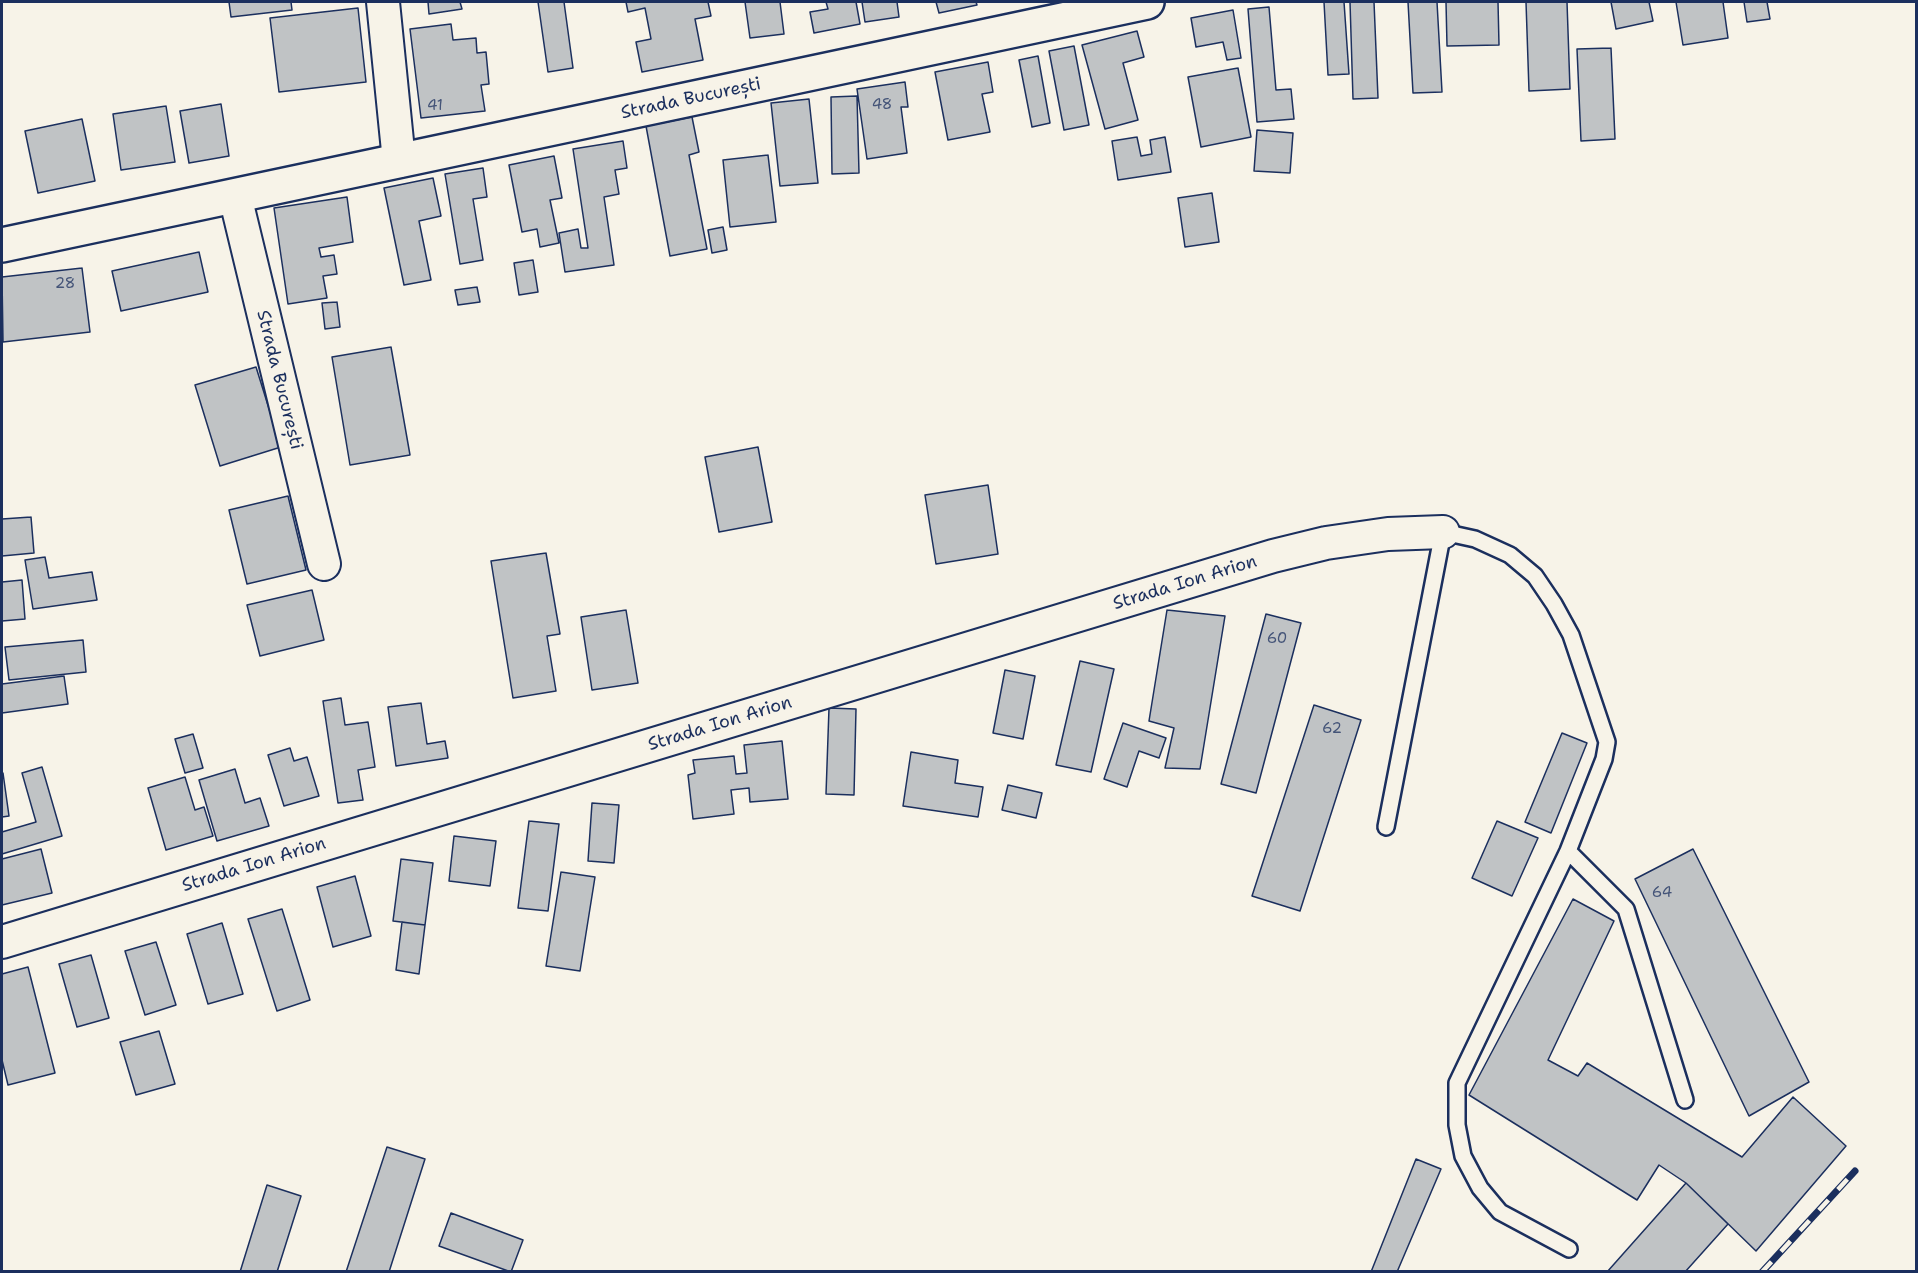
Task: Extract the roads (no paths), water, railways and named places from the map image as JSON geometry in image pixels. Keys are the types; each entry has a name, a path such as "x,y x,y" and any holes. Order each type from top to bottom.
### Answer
{"main road":[{"name":"Strada București","path":"2,245 1147,2"}],"street":[{"path":"383,2 399,161"},
{"name":"Strada București","path":"235,196 324,564"},
{"name":"Strada Ion Arion","path":"2,942 1273,556 1326,543 1388,534 1443,532"}],"lane":[{"path":"1386,827 1443,532 1475,539 1510,555 1535,576 1554,604 1571,635 1607,742 1604,759 1568,851 1457,1083 1457,1125 1463,1156 1480,1188 1500,1212 1569,1249"},
{"path":"1568,851 1626,909 1684,1100"}],"railway":[{"path":"1762,1272 1855,1171"}]}
